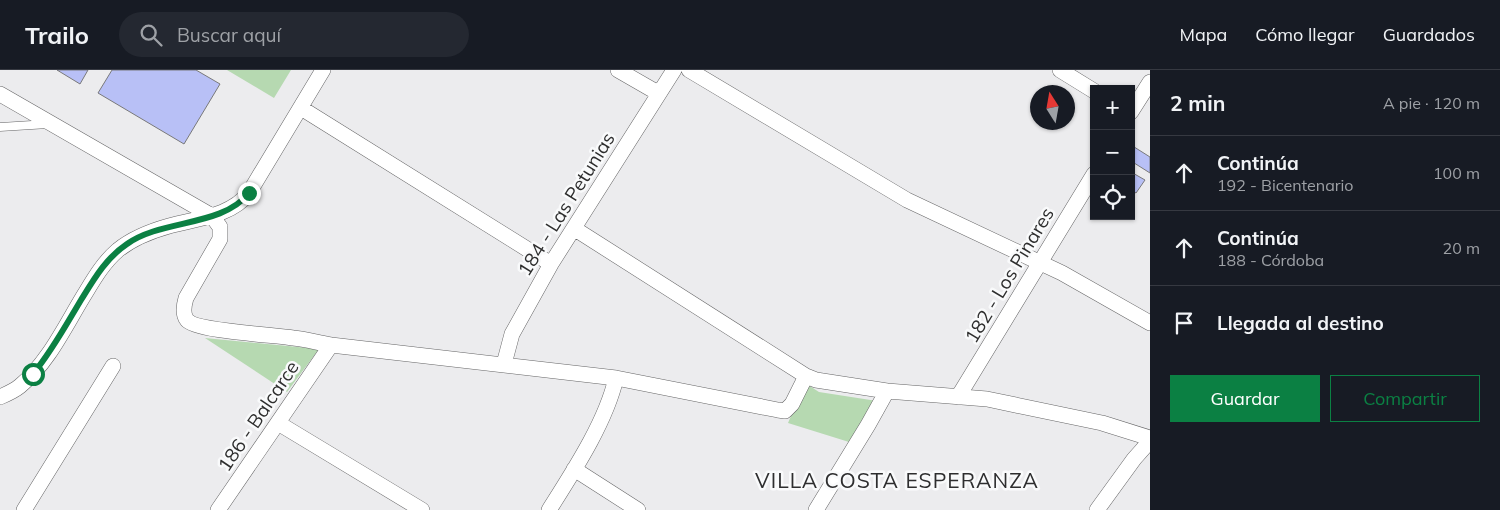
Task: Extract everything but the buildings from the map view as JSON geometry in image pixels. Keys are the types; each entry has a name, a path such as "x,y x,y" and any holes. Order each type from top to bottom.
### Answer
{"street":[{"path":"0,397 19,387 46,358 98,271 111,256 127,243 148,232 212,216 241,203 324,70"},
{"path":"618,70 658,93"},
{"name":"184 - Las Petunias","path":"504,364 512,334 551,264 674,70"},
{"path":"689,70 907,200 1041,262 1150,323"},
{"path":"1060,70 1090,89"},
{"path":"1135,106 1150,83"},
{"path":"0,94 212,216 220,226 220,239 183,306 187,320 192,324 331,345 616,378 778,410 785,410 792,404 806,376"},
{"path":"301,108 551,264"},
{"name":"182 - Los Pinares","path":"958,396 1093,175"},
{"path":"575,228 806,376 816,380 833,384 987,400 1102,423 1150,439 1098,510"},
{"name":"186 - Balcarce","path":"218,510 331,345"},
{"path":"24,510 113,366"},
{"path":"549,510 574,469 608,404 616,378"},
{"path":"816,510 887,390"},
{"path":"278,423 422,510"},
{"path":"574,469 638,510"}],"lane":[{"path":"0,128 52,124"}],"green space":[{"path":"227,70 291,70 274,98"},
{"path":"205,338 319,349 287,392"},
{"path":"805,383 819,392 877,401 849,442 788,423"}],"district":[{"name":"VILLA COSTA ESPERANZA","path":"897,481"}],"route":[{"path":"33,374 46,358 98,271 111,256 127,243 148,232 212,216 241,203 249,193"}]}
